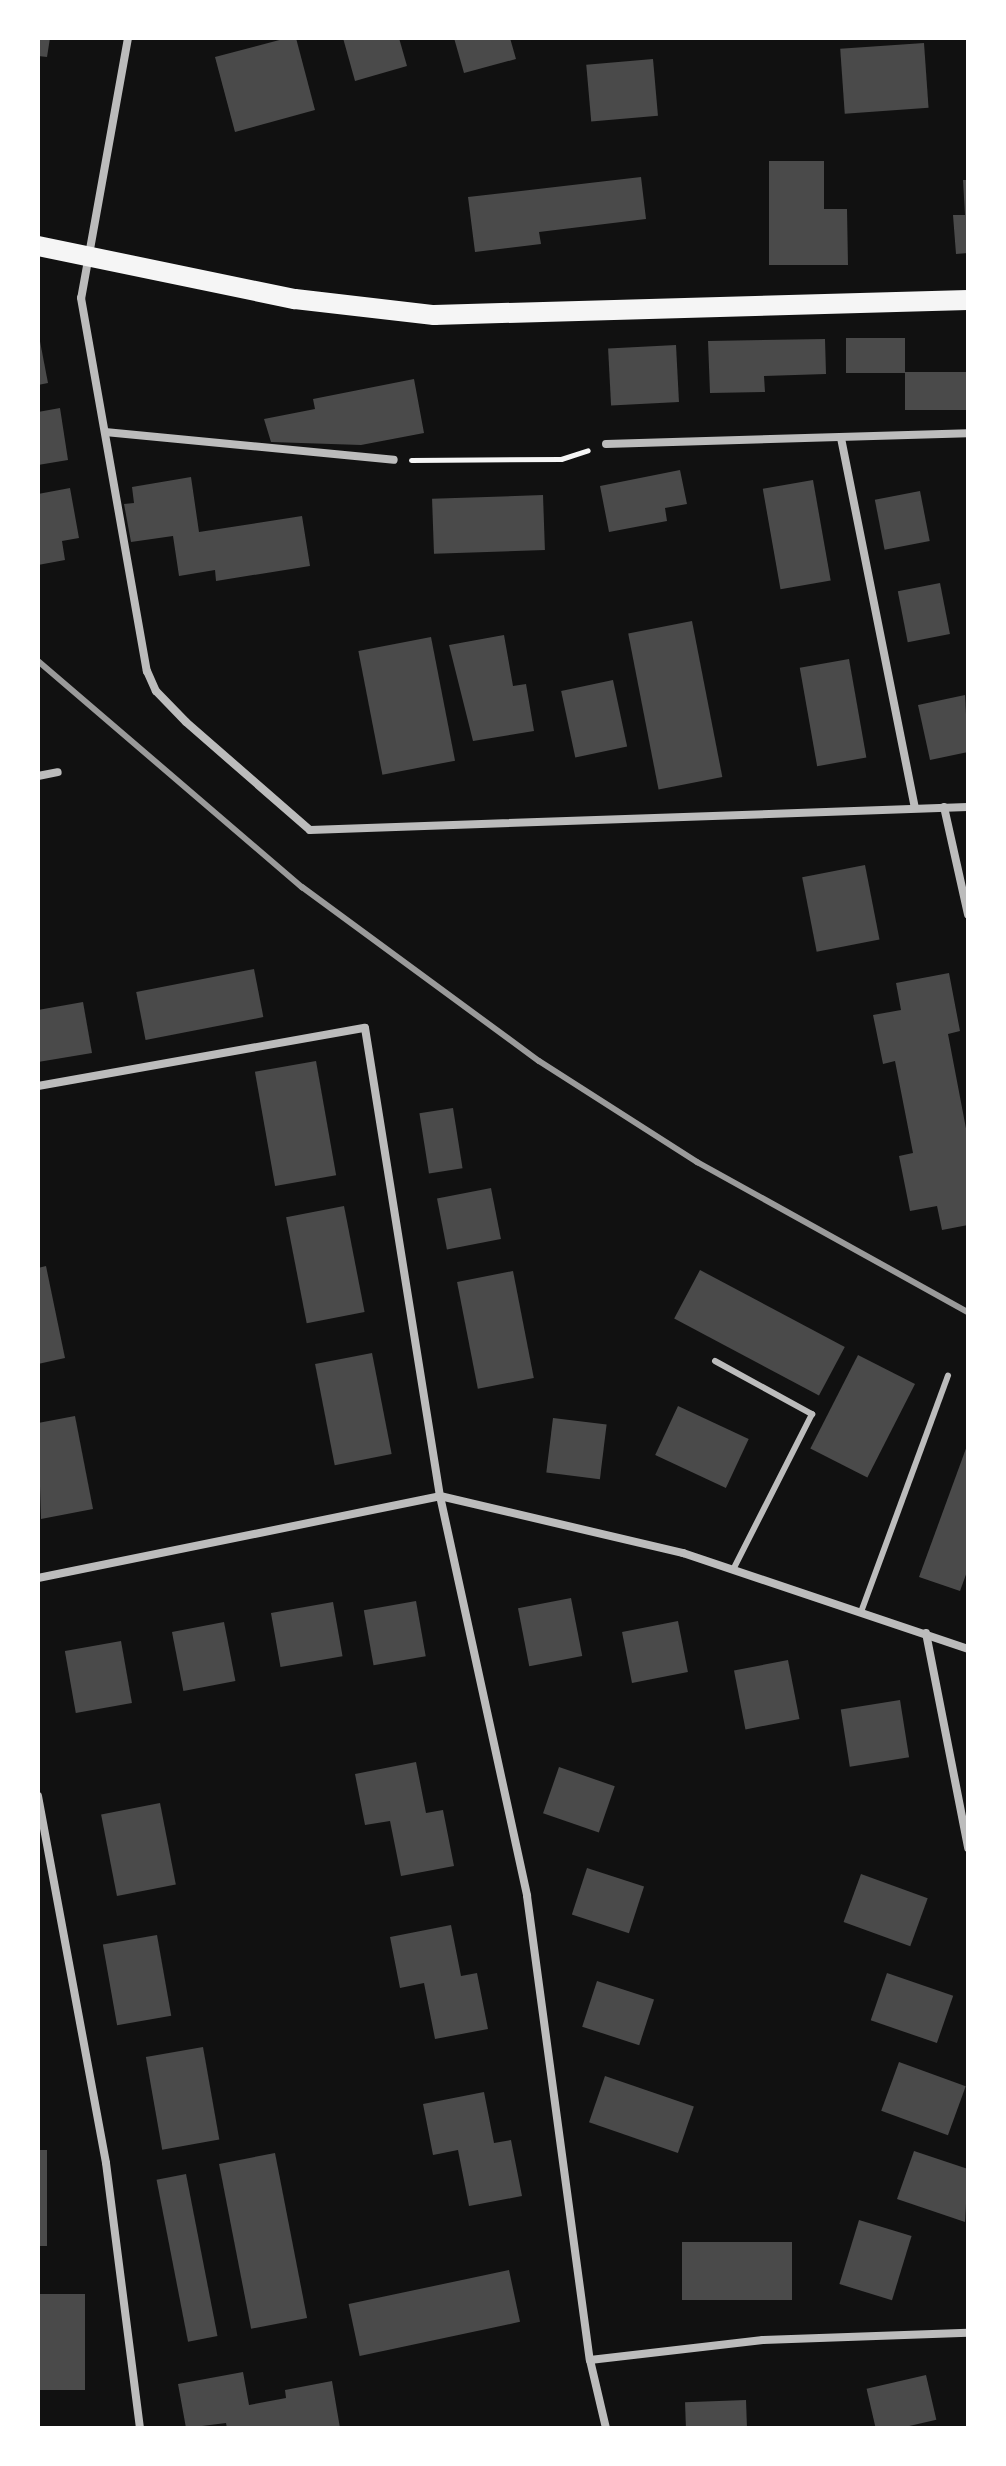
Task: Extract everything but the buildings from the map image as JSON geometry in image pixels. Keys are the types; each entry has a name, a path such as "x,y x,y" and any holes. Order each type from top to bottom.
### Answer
{"main road":[{"path":"38,246 295,299 434,315 968,300"}],"street":[{"path":"128,38 85,255 81,298 150,682 186,722 310,830 968,807"},
{"path":"105,432 394,460"},
{"path":"606,444 968,433"},
{"path":"841,438 915,808"},
{"path":"38,776 58,772"},
{"path":"944,807 968,914"},
{"path":"38,1086 365,1028 440,1496 527,1896 590,2360 606,2428"},
{"path":"38,1578 440,1496 733,1570 968,1649"},
{"path":"926,1633 968,1848"},
{"path":"38,1796 106,2163 140,2428"},
{"path":"590,2360 763,2340 968,2333"}],"lane":[{"path":"715,1361 812,1414 733,1570"},
{"path":"861,1612 948,1376"}],"path":[{"path":"394,460 561,459 606,444"}],"railway":[{"path":"38,661 302,887 539,1061 697,1162 968,1312"}]}
